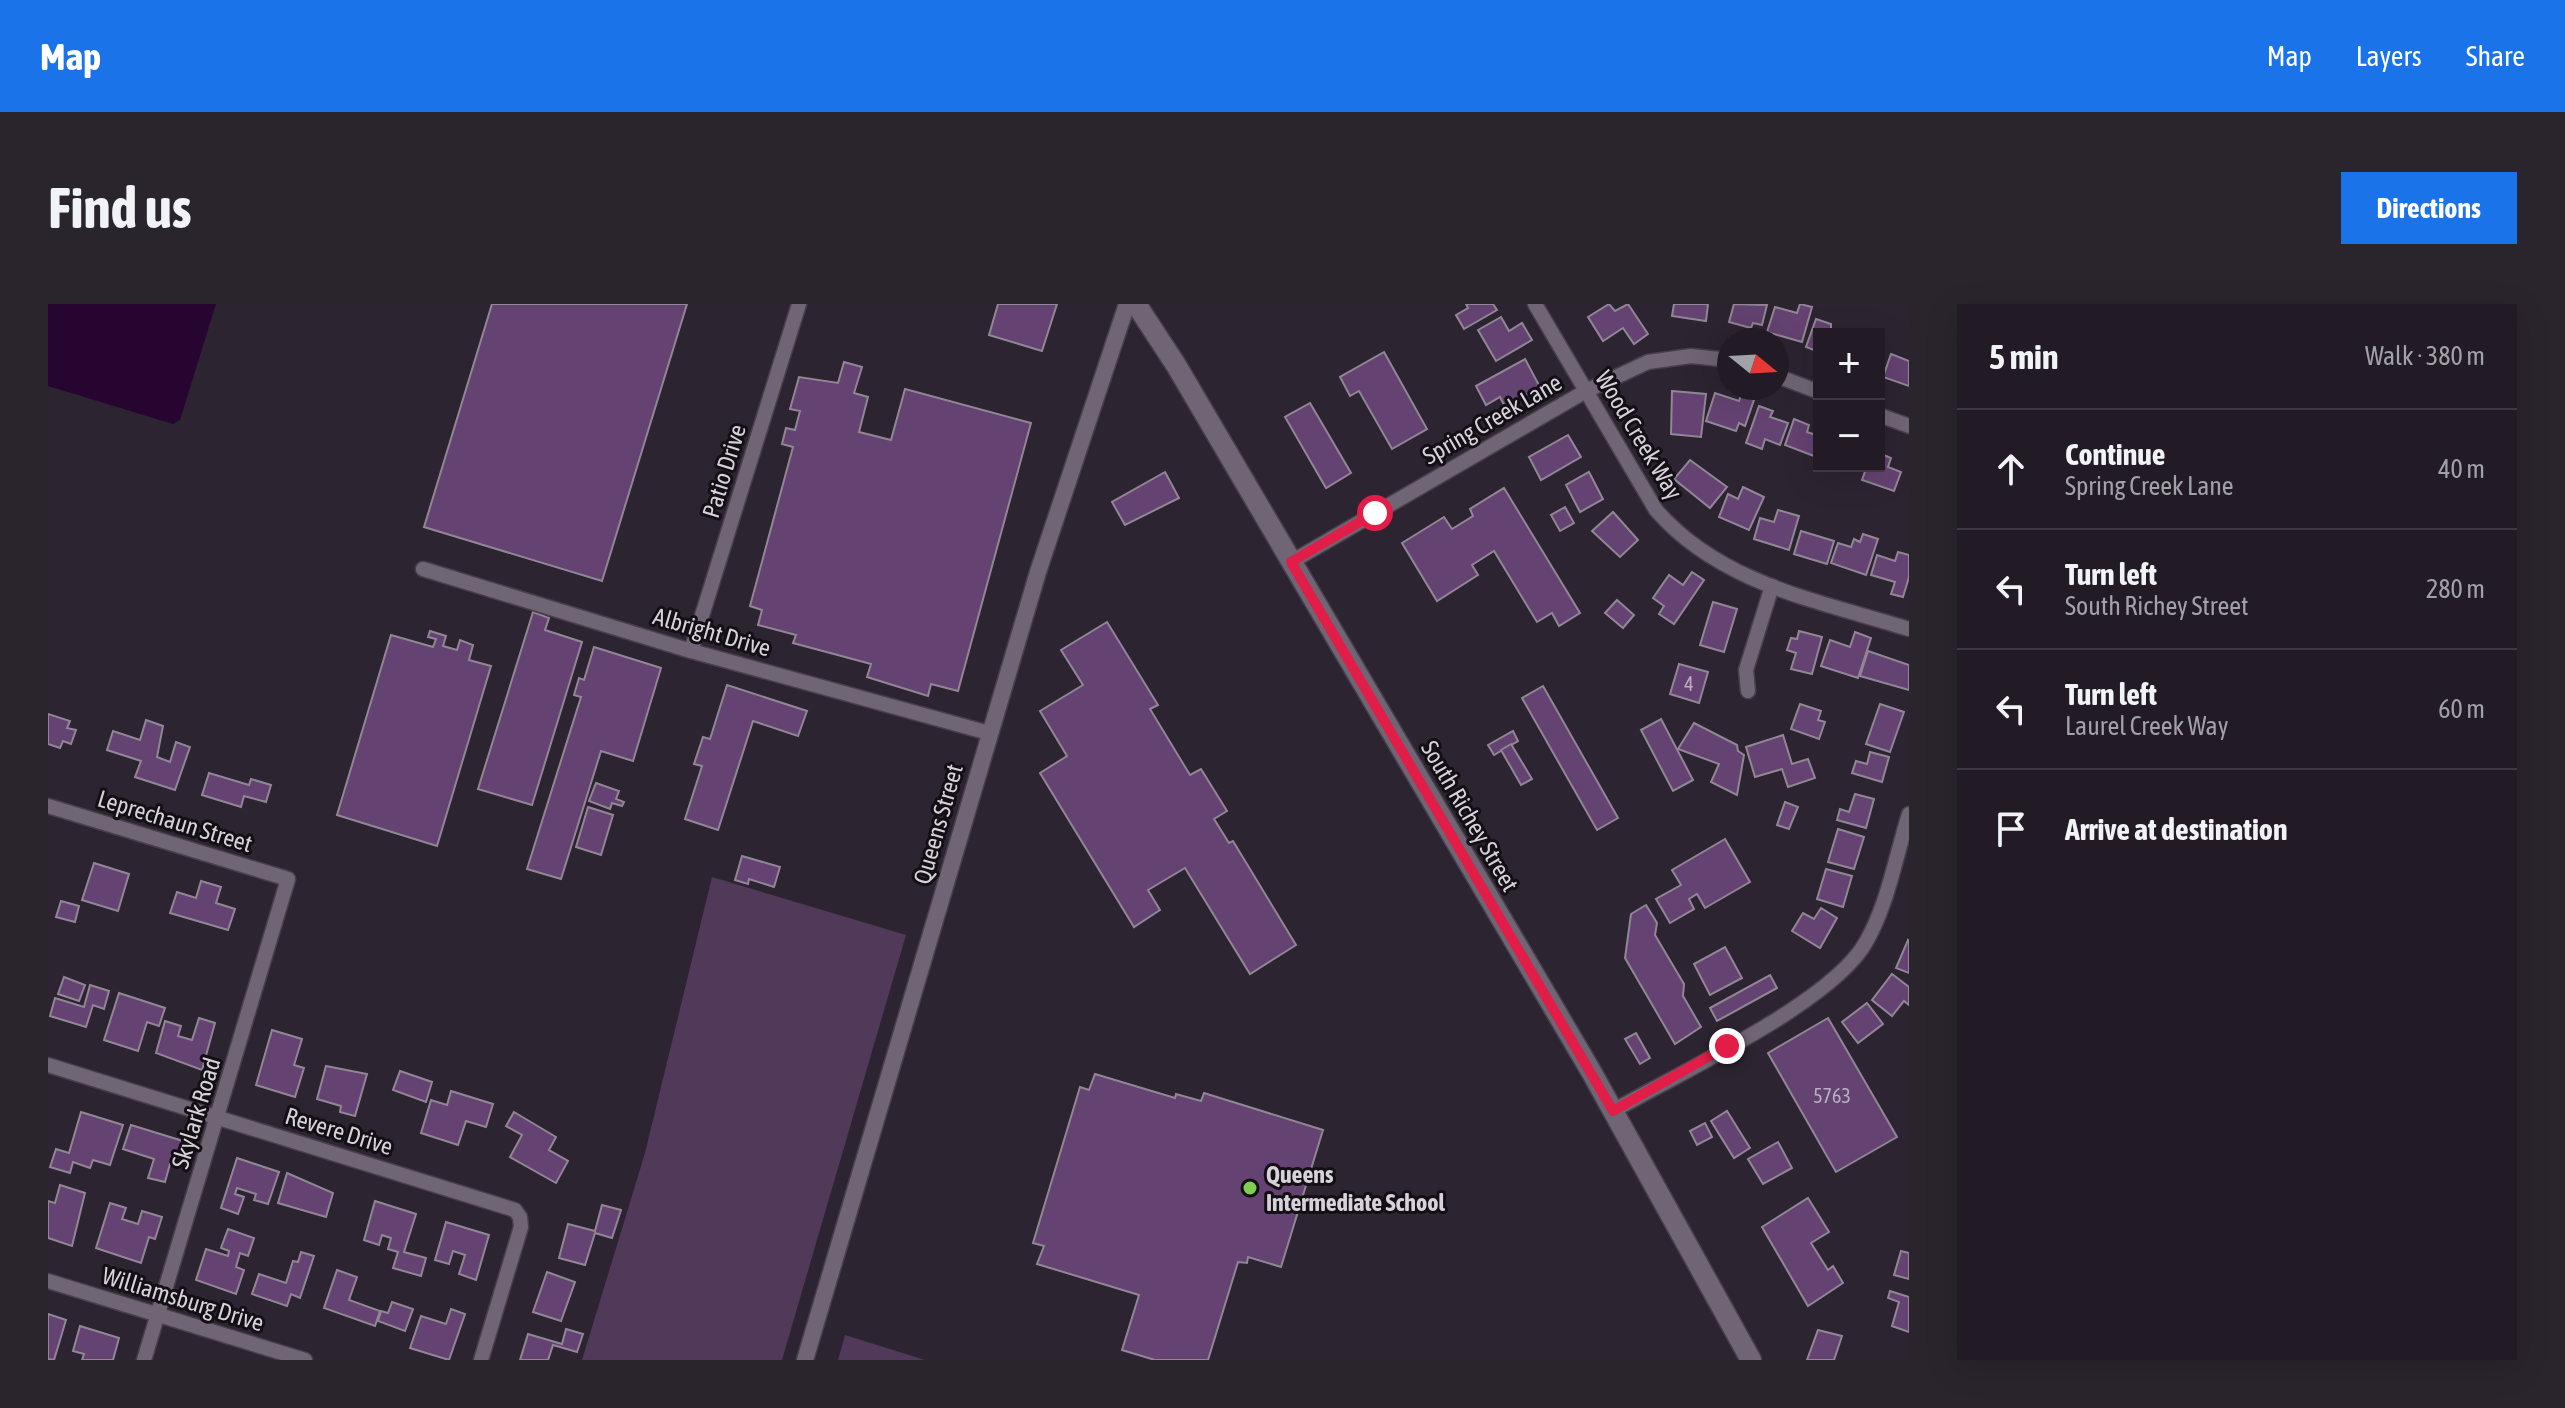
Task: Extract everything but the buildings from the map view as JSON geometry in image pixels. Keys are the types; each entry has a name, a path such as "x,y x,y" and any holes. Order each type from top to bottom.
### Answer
{"main road":[{"name":"South Richey Street","path":"1136,304 1613,1111 1751,1360"}],"street":[{"name":"Patio Drive","path":"691,651 799,304"},
{"name":"Queens Street","path":"805,1360 1038,572 1127,304"},
{"name":"Wood Creek Way","path":"1535,304 1656,510 1675,531 1723,567 1772,586 1909,629"},
{"name":"Spring Creek Lane","path":"1291,562 1586,391 1648,362 1691,356 1717,359"},
{"path":"1789,381 1813,390"},
{"path":"1885,417 1909,426"},
{"name":"Albright Drive","path":"423,569 691,651 989,733"},
{"path":"1748,691 1746,670 1772,586"},
{"name":"Leprechaun Street","path":"48,806 288,879"},
{"path":"1613,1111 1813,996 1852,964 1876,921 1909,814"},
{"name":"Skylark Road","path":"144,1360 288,879"},
{"name":"Revere Drive","path":"48,1065 515,1210 521,1227 481,1360"},
{"name":"Williamsburg Drive","path":"48,1281 305,1360"}],"shaded area":[{"path":"48,304 216,304 180,420 173,424 48,386"},
{"path":"712,877 906,935 782,1360 582,1360 645,1153"},
{"path":"845,1335 925,1360 838,1360"}],"place":[{"name":"Queens Intermediate School","path":"1250,1188"}],"route":[{"path":"1375,513 1291,562 1613,1111 1727,1046"}]}
